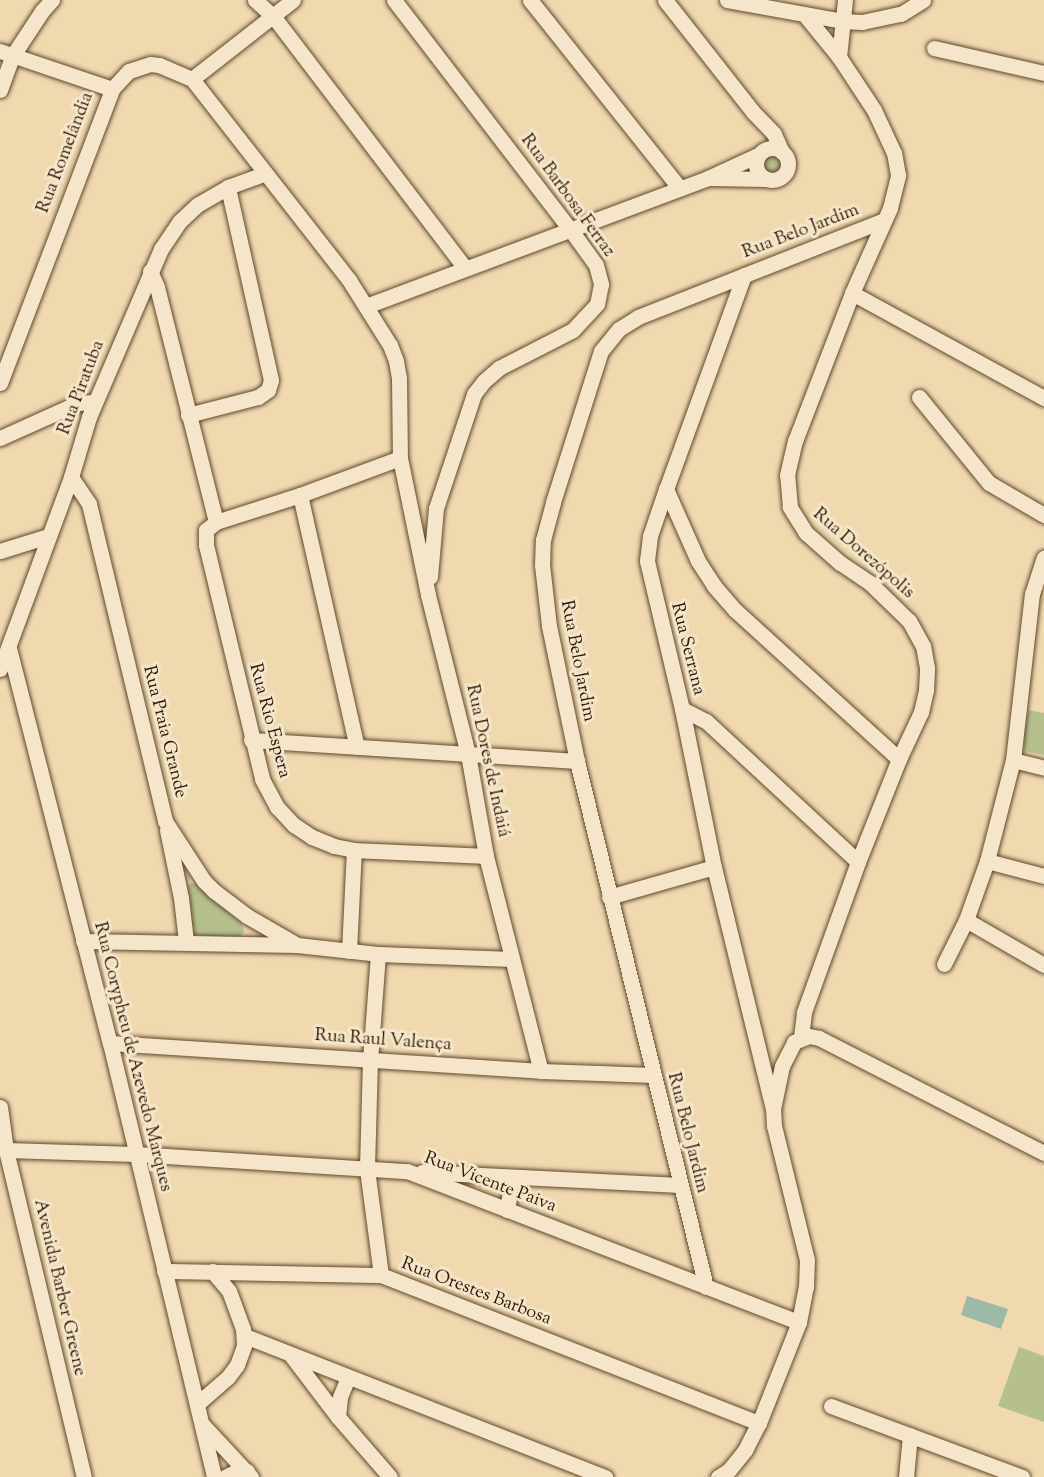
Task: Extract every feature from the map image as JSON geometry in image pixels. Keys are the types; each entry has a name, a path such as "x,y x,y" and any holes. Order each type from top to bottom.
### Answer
{"street":[{"path":"0,90 6,53 52,0"},
{"path":"255,0 273,16 465,268"},
{"path":"192,79 293,0"},
{"name":"Rua Barbosa Ferraz","path":"394,0 570,229 600,275 601,284 597,304 573,330 499,368 484,381 466,411 436,508 428,595"},
{"path":"530,0 679,187"},
{"path":"664,0 753,112 774,134 787,162 785,172 777,179 708,178"},
{"path":"727,0 842,21 862,22 901,14 923,0"},
{"path":"838,57 846,0"},
{"name":"Rua Dorezópolis","path":"801,1037 804,1012 858,862 899,759 921,712 926,690 927,668 923,646 909,621 870,583 840,563 806,533 789,507 787,492 793,448 852,292 885,220 897,187 897,165 874,110 838,57 804,14"},
{"path":"934,48 1044,73"},
{"path":"6,53 112,89"},
{"name":"Rua Romelândia","path":"0,383 112,89 129,71 150,64 159,64 192,79 366,306 390,345 399,378 400,458"},
{"path":"753,112 762,152 756,169 766,179"},
{"path":"366,306 708,178 762,152 775,148 783,152"},
{"name":"Rua Piratuba","path":"0,669 71,477 89,417 161,249 180,221 197,205 228,187 266,173"},
{"path":"188,415 258,397 268,390 271,381 228,187"},
{"name":"Rua Belo Jardim","path":"706,1287 577,761 549,626 544,592 543,548 553,502 594,373 602,351 619,328 638,316 885,220"},
{"name":"Rua Rio Espera","path":"150,271 157,287 188,415 211,526 206,545 251,740 268,793 294,825 312,837 354,850 486,855"},
{"name":"Rua Serrana","path":"744,275 650,536 647,561 652,593 682,709 714,867 754,1042 773,1109"},
{"path":"852,292 1044,399"},
{"path":"919,397 989,483 1044,515"},
{"path":"0,438 84,401 95,402"},
{"path":"63,410 89,417"},
{"path":"211,526 400,458"},
{"name":"Rua Dores de Indaiá","path":"400,458 428,595 468,754 486,855 541,1071"},
{"name":"Rua Praia Grande","path":"71,477 89,504 165,821 204,881 247,916 297,945"},
{"path":"666,489 698,561 714,586 735,610 899,759"},
{"path":"300,495 357,747"},
{"path":"412,513 436,508"},
{"path":"0,552 48,536"},
{"path":"944,964 966,920 987,861 1012,760 1032,594 1044,558"},
{"name":"Rua Corypheu de Azevedo Marques","path":"9,648 110,1043 214,1477"},
{"path":"682,709 706,721 858,862"},
{"path":"251,740 577,761"},
{"path":"1012,760 1044,768"},
{"path":"165,821 181,898 186,941"},
{"path":"349,951 354,850"},
{"path":"987,861 1044,876"},
{"path":"609,897 714,867"},
{"path":"181,898 190,880 204,881"},
{"path":"240,943 248,930 247,916"},
{"path":"966,920 1044,966"},
{"path":"83,941 186,941 297,945 378,954 512,959"},
{"path":"378,954 370,1060 368,1169 381,1275"},
{"path":"727,1475 759,1423 799,1322 806,1287 807,1260 774,1126 773,1109 782,1066 788,1050 801,1037 819,1038 1044,1154"},
{"path":"754,1042 767,1058 782,1066"},
{"name":"Rua Raul Valença","path":"110,1043 541,1071 653,1075"},
{"name":"Avenida Barber Greene","path":"0,1107 6,1150 84,1477"},
{"name":"Rua Vicente Paiva","path":"6,1150 135,1154 407,1171 799,1322"},
{"path":"407,1171 680,1185"},
{"path":"507,1210 510,1191 523,1177"},
{"name":"Rua Orestes Barbosa","path":"164,1271 381,1275 759,1423"},
{"path":"197,1404 228,1377 242,1355 245,1336 230,1291 212,1271"},
{"path":"230,1291 241,1278 267,1273"},
{"path":"245,1336 605,1477"},
{"path":"242,1355 261,1351 287,1353 390,1477"},
{"path":"326,1401 328,1386 343,1375"},
{"path":"338,1417 343,1375"},
{"path":"831,1406 1022,1477"},
{"path":"202,1424 249,1474"},
{"path":"906,1477 910,1435"},
{"path":"225,1477 237,1472 249,1474"}],"green space":[{"path":"772,149 783,153 787,164 783,175 772,179 761,175 757,164 761,153"},
{"path":"1029,710 1044,713 1044,755 1024,751 1023,725"},
{"path":"191,883 197,884 242,924 244,932 239,938 191,935 186,887"},
{"path":"1019,1347 1044,1356 1044,1422 998,1406"}],"shaded area":[{"path":"967,1296 1008,1309 1001,1329 961,1315"}]}
